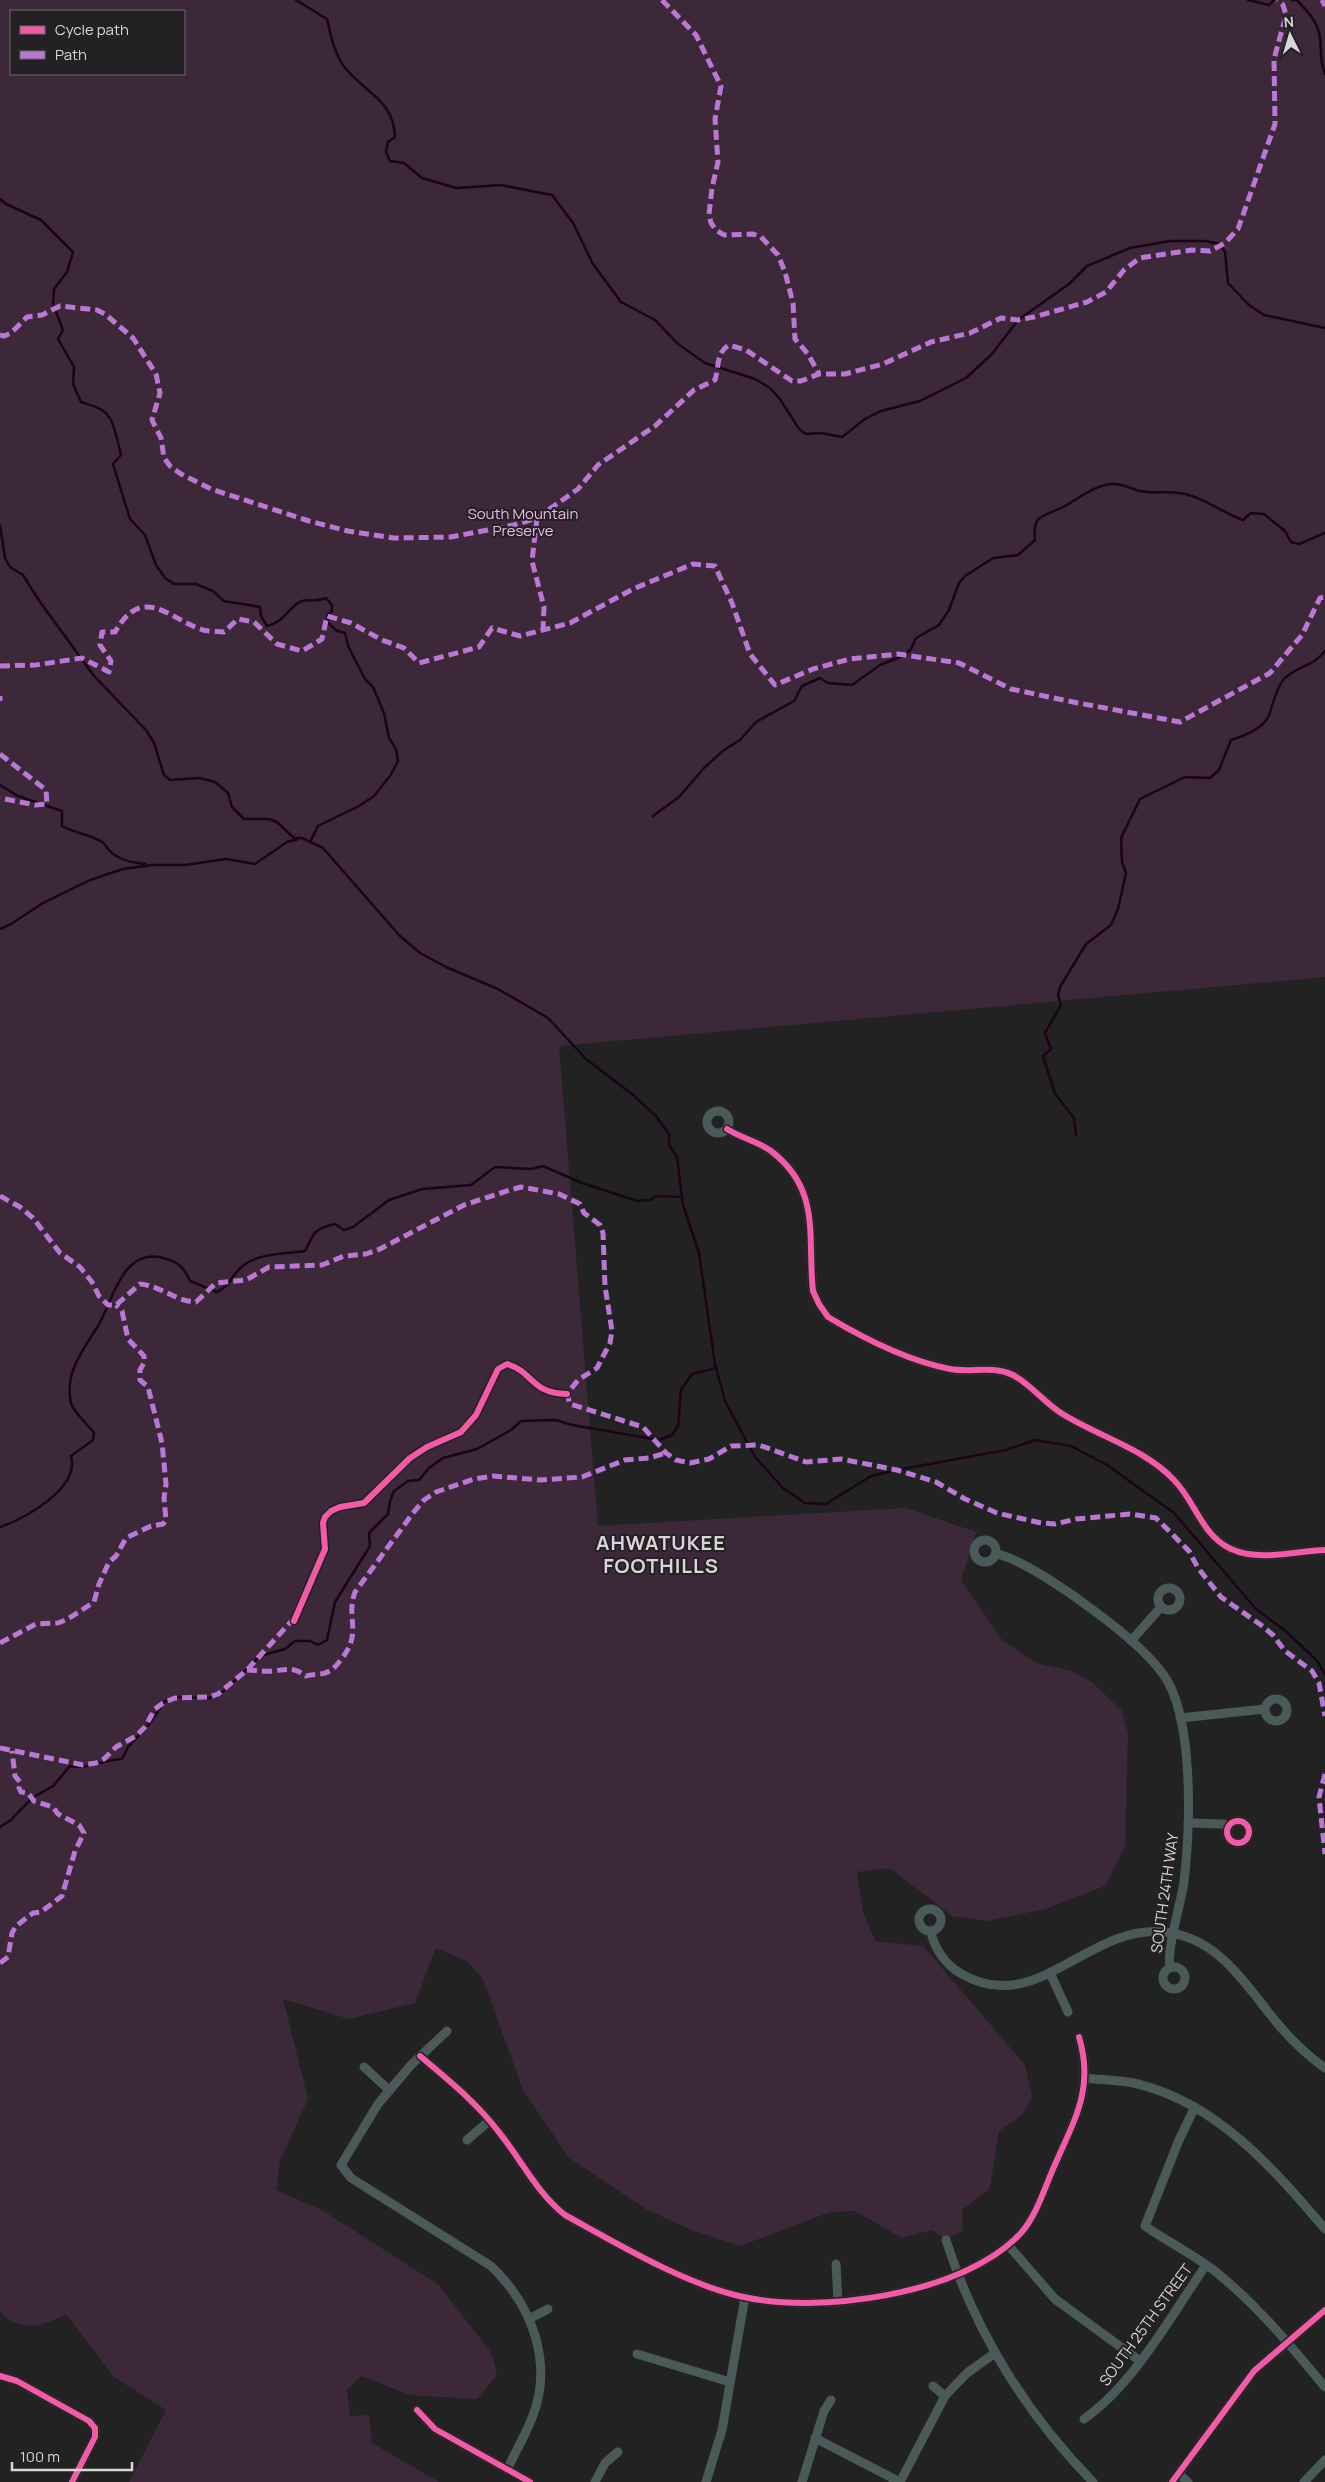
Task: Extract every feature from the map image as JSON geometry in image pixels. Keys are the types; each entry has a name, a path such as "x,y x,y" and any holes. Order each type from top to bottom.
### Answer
{"street":[{"path":"727,1129 770,1150 796,1176 809,1206 813,1291 818,1304 828,1317 916,1360 952,1369 988,1368 1015,1376 1074,1421 1156,1463 1175,1481 1210,1532 1222,1545 1232,1550 1259,1556 1325,1550"},
{"name":"SOUTH 24TH WAY","path":"996,1554 1016,1562 1072,1594 1131,1641 1164,1675 1177,1704 1186,1756 1188,1823 1184,1883 1170,1953 1170,1968"},
{"path":"1131,1641 1161,1607"},
{"path":"1180,1718 1265,1709"},
{"path":"1188,1823 1224,1824 1228,1827"},
{"path":"931,1931 940,1953 955,1970 974,1982 993,1987 1011,1987 1028,1983 1123,1935 1146,1932 1175,1933 1209,1947 1225,1960 1293,2042 1325,2068"},
{"path":"1050,1973 1068,2012"},
{"path":"446,2031 388,2090 342,2165 351,2178 491,2266 509,2283 530,2319 539,2349 541,2365 537,2404 532,2419 507,2470"},
{"path":"420,2056 457,2088 489,2121 539,2190 549,2202 565,2215 697,2282 745,2297 784,2303 838,2302 918,2288 992,2257 1022,2232 1036,2209 1083,2097 1085,2063 1079,2036"},
{"path":"364,2067 388,2090"},
{"path":"1085,2078 1138,2084 1179,2098 1195,2107 1230,2130 1248,2147 1295,2194 1325,2230"},
{"path":"1195,2107 1179,2140 1145,2226 1206,2266 1232,2286 1287,2341 1325,2387"},
{"path":"467,2140 489,2121"},
{"path":"946,2240 957,2273 995,2353 1025,2401 1064,2452 1094,2482"},
{"path":"1008,2245 1055,2298 1140,2361"},
{"path":"836,2264 838,2302"},
{"name":"SOUTH 25TH STREET","path":"1084,2419 1097,2410 1124,2384 1206,2266"},
{"path":"706,2482 722,2430 745,2297"},
{"path":"530,2319 548,2309"},
{"path":"1172,2482 1254,2371 1325,2310"},
{"path":"815,2438 900,2482 946,2396 967,2373 995,2353"},
{"path":"637,2354 730,2382"},
{"path":"0,2376 25,2385 89,2421 95,2428 95,2437 72,2482"},
{"path":"933,2386 946,2396"},
{"path":"802,2482 824,2410 831,2400"},
{"path":"416,2410 436,2429 530,2482"},
{"path":"595,2482 605,2463 618,2452"},
{"path":"1304,2482 1325,2460"},
{"path":"1179,2474 1188,2482"}],"green space":[{"name":"South Mountain Preserve","path":"0,0 1325,0 1325,977 559,1046 598,1526 906,1508 976,1532 961,1580 1002,1640 1036,1663 1072,1671 1093,1683 1122,1711 1128,1734 1125,1846 1105,1886 1045,1909 988,1921 952,1916 890,1868 857,1872 863,1913 875,1941 923,1946 1025,2065 1032,2096 1023,2114 999,2131 990,2189 962,2210 963,2230 946,2240 932,2230 902,2238 855,2211 830,2212 740,2246 689,2229 646,2209 569,2158 523,2090 483,1979 468,1962 436,1948 415,2003 349,2019 283,1999 308,2099 280,2161 276,2190 322,2210 439,2285 492,2354 497,2375 477,2399 410,2395 361,2376 347,2390 350,2416 369,2415 372,2443 439,2482 129,2482 166,2410 114,2377 66,2314 49,2322 32,2326 15,2323 0,2311"}],"waterway":[{"path":"296,0 327,19 334,45 342,63 354,77 378,98 390,115 395,137 388,142 386,152 390,161 404,163 422,178 456,188 501,185 552,195 573,223 593,264 621,302 655,320 678,344 705,363 755,379 770,388 780,399 799,429 806,434 821,433 842,437 865,419 881,411 920,401 966,378 992,354 1018,320 1069,284 1087,266 1130,248 1170,241 1205,241 1220,244 1225,252 1228,283 1249,305 1264,315 1325,328"},
{"path":"1248,0 1269,5 1274,0"},
{"path":"1292,0 1297,0 1315,22 1319,32 1322,64 1325,74"},
{"path":"0,199 6,204 41,220 73,252 67,272 54,289 53,304 63,330 58,339 74,367 73,384 81,402 100,409 111,420 121,455 113,464 130,519 145,535 156,565 165,578 174,584 196,584 213,591 224,601 260,607 261,616 267,626 283,618 294,606 302,601 326,598 332,605 332,611 327,616 329,624 337,631 345,633 348,646 365,679 373,687 384,713 389,738 396,749 398,761 390,776 374,796 359,806 318,826 310,842"},
{"path":"653,816 679,797 704,768 724,750 740,740 756,722 794,701 802,686 820,678 828,683 852,685 880,665 905,655 911,649 916,638 939,625 949,610 959,583 965,576 993,558 1018,555 1035,540 1035,525 1041,517 1098,487 1115,484 1145,492 1174,492 1196,497 1243,520 1251,513 1264,514 1285,531 1291,542 1299,544 1325,533"},
{"path":"0,525 5,558 10,567 23,575 40,602 94,676 146,730 154,743 164,775 170,780 199,778 215,782 228,793 232,807 244,819 269,819 277,822 294,838 302,838 323,848 399,935 420,953 446,967 498,989 548,1018 587,1060 632,1094 656,1116 669,1134 669,1145 677,1157 683,1205 699,1253 715,1364 725,1401 755,1457 783,1488 805,1503 826,1504 871,1476 1006,1450 1035,1440 1071,1446 1107,1465 1174,1513 1255,1608 1288,1633 1317,1661 1325,1674"},
{"path":"1076,1135 1074,1118 1055,1094 1043,1056 1051,1049 1045,1033 1061,1005 1058,995 1060,987 1086,944 1111,925 1118,909 1126,873 1122,862 1121,838 1140,799 1185,777 1210,778 1219,770 1231,740 1253,731 1266,720 1284,679 1289,674 1316,660 1325,651"},
{"path":"0,785 18,796 62,811 62,826 102,842 117,857 146,864"},
{"path":"0,929 43,903 90,880 123,869 152,865 185,865 226,859 255,864 287,842 298,839"},
{"path":"0,1527 23,1517 49,1500 67,1479 72,1468 71,1456 93,1440 94,1433 72,1406 70,1382 76,1362 98,1326 121,1278 128,1268 138,1260 149,1257 173,1261 183,1269 190,1281 217,1292 225,1286 240,1268 250,1261 265,1256 305,1251 315,1233 322,1228 335,1224 344,1230 353,1227 389,1200 422,1189 471,1185 495,1167 531,1169 543,1166 582,1183 637,1201 650,1200 656,1196 682,1197"},
{"path":"0,1827 11,1820 32,1798 53,1786 70,1766 83,1767 122,1759 128,1747 147,1727 165,1701 175,1697 210,1698 224,1691 260,1656 285,1649 295,1641 310,1641 318,1645 327,1640 335,1602 370,1546 369,1533 388,1514 394,1491 408,1481 419,1480 429,1468 443,1458 477,1449 511,1430 521,1421 556,1420 572,1425 659,1440 672,1435 678,1426 681,1390 692,1374 716,1368"}],"marked path":[{"path":"662,0 696,35 721,86 715,119 718,162 709,214 711,223 716,230 724,235 753,234 761,237 778,255 785,272 793,303 795,339 808,354 819,374"},
{"path":"0,335 4,336 11,333 27,317 42,315 60,306 97,310 105,314 133,338 156,374 160,393 152,420 161,438 164,458 170,466 181,474 211,489 309,521 348,531 394,538 451,537 514,525 537,518 578,489 598,465 655,426 694,390 715,380 720,356 729,345 746,350 792,381 801,381 819,374 845,374 883,364 931,342 970,333 1001,318 1018,320 1087,302 1106,292 1124,270 1140,258 1192,250 1210,251 1225,243 1238,229 1275,124 1274,59 1286,15 1283,5 1277,0"},
{"path":"1322,0 1325,6"},
{"path":"537,518 532,561 544,607 543,630"},
{"path":"0,666 36,665 82,658 109,672 111,661 100,645 102,632 115,632 125,618 135,610 145,607 155,608 206,631 224,632 238,619 254,622 277,644 302,651 322,639 327,616 351,623 382,640 404,648 419,663 479,647 492,628 520,636 570,623 633,589 693,564 715,566 732,603 750,654 775,685 813,669 850,659 898,654 959,663 1011,689 1180,722 1270,673 1302,635 1320,598 1325,597"},
{"path":"0,696 0,701"},
{"path":"0,754 46,790 47,804 35,805 0,798"},
{"path":"0,1196 20,1207 33,1218 60,1253 80,1267 92,1282 99,1296 108,1305 116,1305 140,1284 148,1285 181,1299 196,1302 216,1283 246,1280 269,1267 322,1265 344,1256 366,1254 380,1249 464,1205 510,1190 521,1187 559,1194 580,1204 584,1213 600,1225 603,1233 605,1286 612,1331 610,1343 597,1368 578,1380 567,1394 570,1404 643,1427 666,1453 676,1460 690,1463 709,1459 731,1446 759,1445 806,1462 841,1459 897,1470 936,1482 965,1499 997,1513 1041,1523 1055,1524 1076,1519 1130,1514 1156,1518 1189,1551 1198,1568 1221,1597 1261,1625 1273,1635 1285,1651 1312,1671 1319,1683 1325,1716"},
{"path":"0,1643 36,1624 58,1623 68,1619 94,1602 99,1584 109,1562 116,1556 126,1538 151,1526 163,1524 166,1520 164,1498 166,1484 162,1443 148,1387 140,1380 140,1370 144,1363 144,1356 128,1339 122,1311 116,1305"},
{"path":"247,1670 293,1670 306,1676 325,1673 334,1668 347,1651 351,1642 353,1634 352,1602 355,1592 413,1513 424,1500 436,1492 474,1479 493,1476 540,1480 582,1477 625,1460 649,1458 666,1453"},
{"path":"0,1748 83,1765 96,1763 104,1759 116,1747 136,1736 145,1727 155,1709 163,1703 175,1698 209,1697 218,1694 247,1670 296,1616"},
{"path":"0,1963 8,1957 12,1933 16,1926 33,1913 41,1912 62,1896 75,1851 84,1833 79,1825 58,1814 53,1807 34,1801 28,1793 21,1792 19,1788 20,1782 15,1776 12,1751"},
{"path":"1325,1774 1319,1797 1325,1854"}],"cycle path":[{"path":"727,1129 771,1151 787,1166 798,1182 805,1198 809,1215 813,1291 828,1317 871,1341 903,1355 934,1365 958,1370 997,1370 1013,1375 1061,1413 1135,1451 1162,1469 1181,1488 1213,1536 1231,1549 1254,1555 1278,1555 1325,1550"},
{"path":"294,1621 325,1549 323,1523 325,1517 331,1511 340,1507 364,1503 410,1458 427,1447 461,1432 476,1415 498,1369 507,1364 523,1372 546,1390 567,1394"},
{"path":"1238,1821 1246,1824 1249,1832 1246,1840 1238,1843 1230,1840 1227,1832 1230,1824 1238,1821"},
{"path":"420,2056 480,2110 529,2175 565,2215 628,2250 695,2282 739,2296 771,2301 808,2303 847,2301 888,2295 927,2285 964,2272 996,2254 1021,2233 1031,2219 1039,2202 1080,2105 1084,2073 1079,2037"},
{"path":"1172,2482 1254,2371 1325,2310"},
{"path":"0,2376 17,2381 89,2421 95,2428 95,2437 72,2482"},
{"path":"417,2410 435,2429 530,2482"}],"district":[{"name":"AHWATUKEE FOOTHILLS","path":"661,1554"}]}
